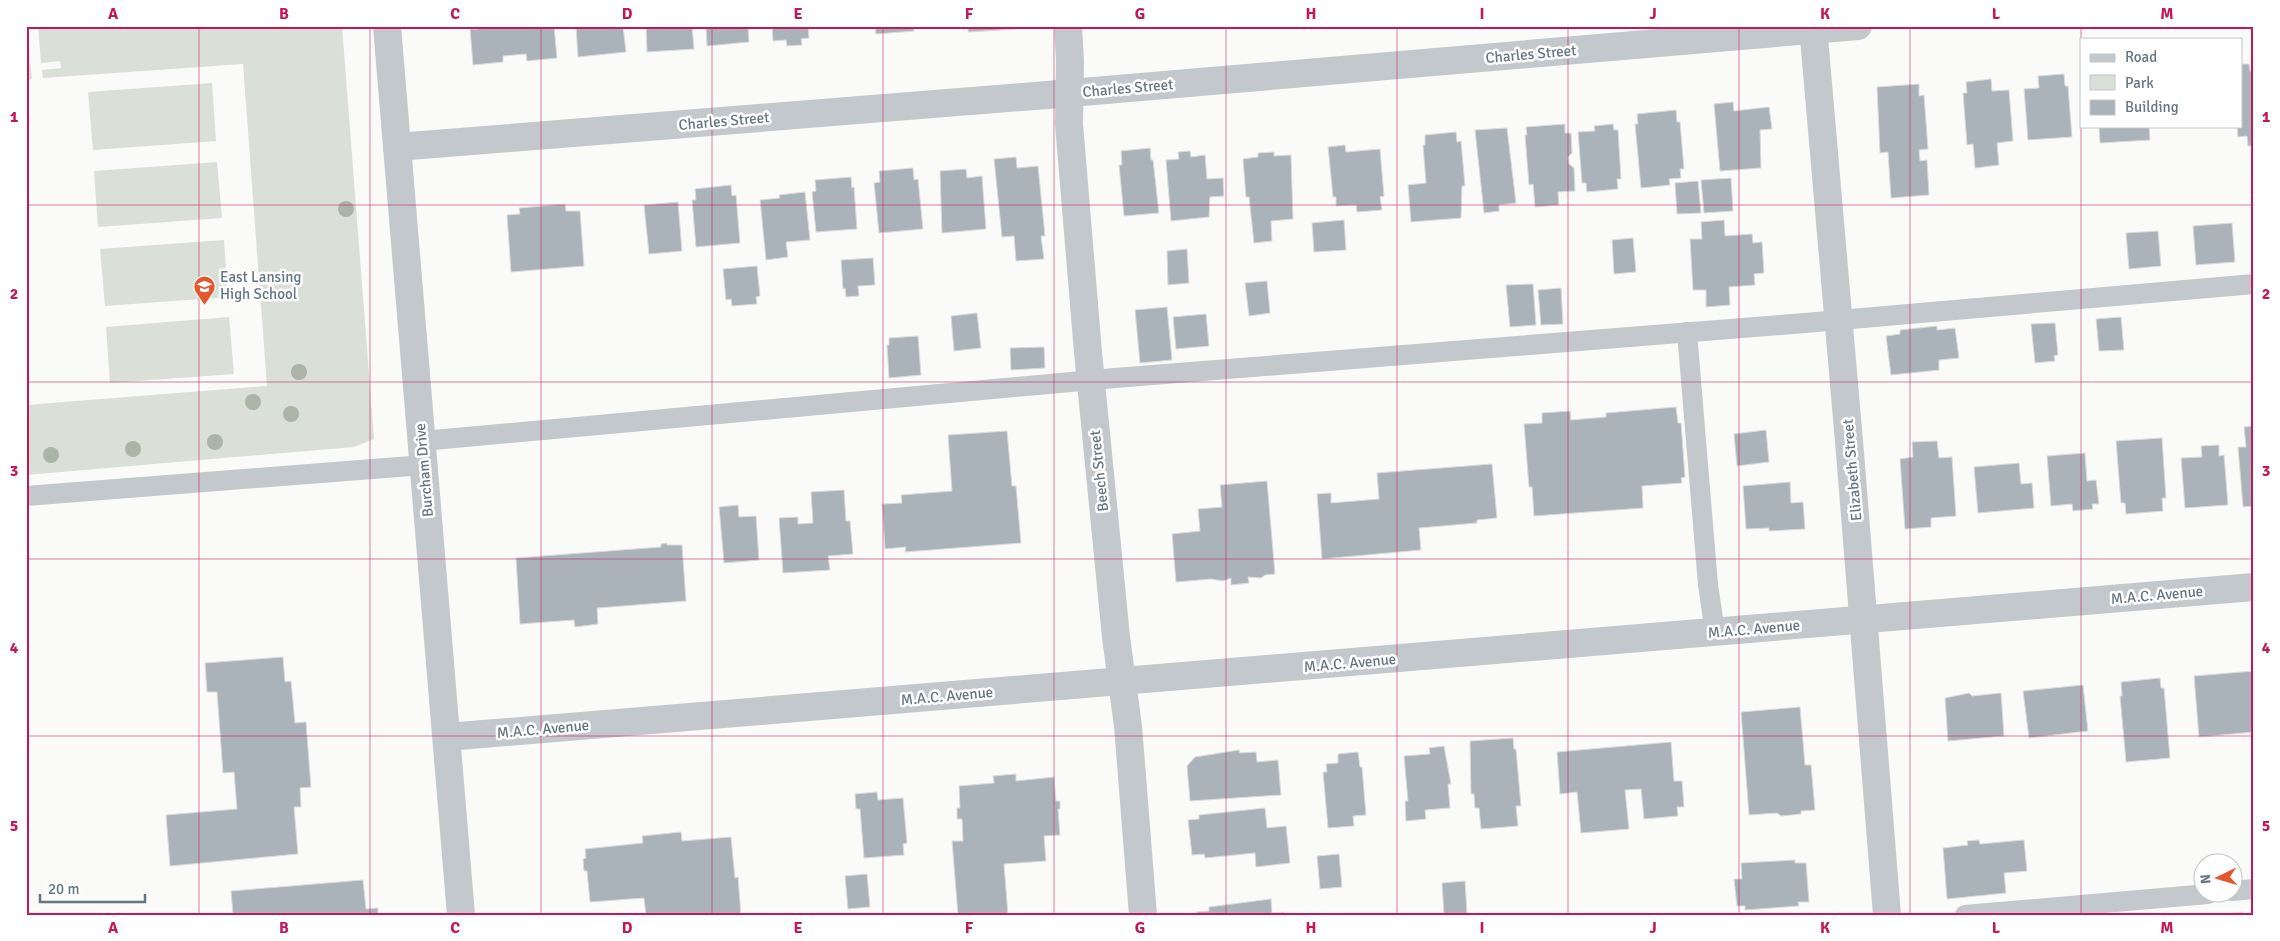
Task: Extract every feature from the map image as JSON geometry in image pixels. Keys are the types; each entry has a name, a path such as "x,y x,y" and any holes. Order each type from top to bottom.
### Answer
{"street":[{"name":"Burcham Drive","path":"387,26 461,915"},
{"name":"Beech Street","path":"1068,26 1069,124 1090,380 1116,637 1123,682 1143,915"},
{"name":"Charles Street","path":"397,147 1069,94 1813,28 1858,26"},
{"name":"Elizabeth Street","path":"1813,28 1839,319 1887,915"},
{"name":"M.A.C. Avenue","path":"447,737 2254,587"}],"lane":[{"path":"26,496 1090,380 1805,323 2254,284"},
{"path":"1686,332 1708,585 1715,632"},
{"path":"1965,915 2192,895"}],"green space":[{"path":"26,26 32,79 26,80"},
{"path":"38,26 342,26 374,439 354,447 26,475 26,405 267,386 243,64 43,78 42,70 61,68 60,61 41,63"},
{"path":"212,83 216,141 93,150 88,92"},
{"path":"217,162 222,218 98,227 94,171"},
{"path":"224,240 228,297 105,306 100,249"},
{"path":"229,317 234,374 110,383 106,327"}],"building":[{"path":"478,26 554,26 557,58 527,61 526,54 503,56 503,62 473,65 470,29 478,29"},
{"path":"576,26 623,26 626,52 578,57"},
{"path":"646,26 692,26 694,49 647,52"},
{"path":"706,26 748,26 749,42 707,46"},
{"path":"772,26 808,26 809,38 801,39 802,45 787,46 786,40 773,41"},
{"path":"875,26 914,26 914,31 876,34"},
{"path":"968,26 1016,26 1016,29 968,32"},
{"path":"2242,64 2249,64 2250,71 2254,71 2254,146 2248,146 2247,136 2238,137 2237,128 2242,128"},
{"path":"2064,74 2065,86 2068,86 2072,137 2028,140 2024,89 2039,88 2038,76"},
{"path":"1991,79 1992,91 2009,90 2013,141 1997,143 1999,165 1975,168 1973,144 1967,145 1963,93 1967,93 1966,82"},
{"path":"1919,84 1919,96 1924,95 1928,149 1919,150 1920,161 1927,160 1929,195 1891,198 1888,152 1880,153 1877,87"},
{"path":"1733,102 1734,111 1769,107 1772,129 1760,130 1761,168 1720,171 1714,104"},
{"path":"1676,110 1677,122 1680,122 1684,169 1680,169 1681,178 1669,179 1670,185 1641,188 1635,124 1638,124 1637,114"},
{"path":"1565,124 1565,133 1571,133 1572,153 1568,157 1569,164 1574,168 1575,191 1558,192 1559,205 1535,207 1533,184 1529,185 1526,127"},
{"path":"1613,124 1614,130 1618,130 1621,179 1617,179 1618,189 1587,192 1586,183 1582,183 1578,132 1595,131 1594,126"},
{"path":"1507,128 1516,203 1499,205 1499,211 1484,213 1475,130"},
{"path":"2099,128 2149,128 2150,140 2100,143"},
{"path":"1456,132 1457,142 1461,141 1465,186 1462,186 1461,218 1411,222 1408,185 1426,183 1423,145 1425,145 1425,135"},
{"path":"1345,145 1346,152 1380,149 1384,196 1380,197 1382,210 1357,212 1356,205 1336,206 1336,197 1333,197 1328,147"},
{"path":"1150,148 1159,213 1124,216 1119,165 1122,165 1121,151"},
{"path":"1190,151 1191,157 1205,155 1207,179 1223,178 1224,196 1210,197 1209,217 1171,221 1166,160 1179,159 1178,152"},
{"path":"1274,152 1274,156 1291,155 1293,219 1271,221 1272,241 1254,243 1249,197 1246,197 1243,159 1258,157 1258,153"},
{"path":"1016,157 1017,168 1038,166 1045,236 1041,236 1044,259 1016,261 1014,236 1002,237 994,159"},
{"path":"913,168 914,180 918,179 923,229 879,233 874,183 880,182 879,171"},
{"path":"966,169 967,178 982,176 986,229 942,233 940,171"},
{"path":"851,177 852,188 854,187 857,229 816,232 812,192 816,191 815,180"},
{"path":"1731,178 1733,211 1704,213 1701,180"},
{"path":"1698,181 1701,213 1677,214 1675,183"},
{"path":"731,185 732,196 736,195 740,243 696,247 692,200 696,200 695,189"},
{"path":"805,192 810,240 786,242 788,257 766,260 760,200 780,198 779,195"},
{"path":"678,202 682,251 649,254 644,205"},
{"path":"565,204 566,211 580,211 584,266 511,272 507,215 520,214 519,208"},
{"path":"1344,220 1346,250 1314,252 1312,223"},
{"path":"1724,220 1725,236 1752,234 1753,243 1762,242 1764,273 1754,274 1755,285 1729,287 1730,305 1706,307 1706,290 1693,290 1690,239 1702,239 1701,222"},
{"path":"2232,223 2235,262 2196,265 2193,226"},
{"path":"2158,231 2161,266 2129,269 2126,233"},
{"path":"1633,238 1636,272 1614,274 1612,240"},
{"path":"1187,249 1189,283 1168,285 1167,251"},
{"path":"873,258 875,285 858,286 859,296 846,297 845,288 843,289 841,260"},
{"path":"757,266 760,296 756,297 757,304 732,306 731,299 726,300 723,269"},
{"path":"1267,281 1270,313 1249,316 1245,283"},
{"path":"1533,284 1536,325 1510,327 1506,285"},
{"path":"1561,288 1563,324 1541,325 1538,290"},
{"path":"1167,307 1172,360 1140,363 1135,310"},
{"path":"977,313 981,348 954,351 951,316"},
{"path":"1206,314 1209,346 1176,349 1173,317"},
{"path":"2121,317 2124,350 2099,351 2096,319"},
{"path":"2055,323 2058,355 2054,356 2055,361 2035,363 2031,324"},
{"path":"1937,326 1937,330 1955,328 1959,358 1939,360 1939,370 1891,375 1886,336 1900,334 1900,330"},
{"path":"918,336 921,375 889,378 887,345 889,345 889,338"},
{"path":"1044,347 1045,368 1011,370 1010,348"},
{"path":"1676,407 1678,423 1681,423 1685,477 1681,478 1682,483 1642,486 1643,508 1534,516 1532,487 1529,487 1524,424 1542,423 1542,413 1570,411 1571,420 1606,417 1606,413"},
{"path":"2254,426 2254,506 2243,507 2238,447 2246,447 2244,427"},
{"path":"1766,430 1769,462 1737,466 1734,434"},
{"path":"1007,431 1012,486 1016,486 1021,543 905,552 906,547 885,549 882,504 902,503 901,495 952,491 948,435"},
{"path":"2162,438 2166,498 2162,498 2163,511 2126,514 2125,503 2121,503 2116,441"},
{"path":"1937,441 1939,458 1952,457 1956,516 1931,518 1931,527 1905,529 1900,459 1913,457 1912,442"},
{"path":"2219,445 2219,456 2224,455 2228,505 2185,508 2181,458 2202,457 2201,446"},
{"path":"2085,453 2087,481 2096,480 2099,504 2092,504 2093,509 2073,511 2072,504 2051,506 2047,456"},
{"path":"2019,463 2021,484 2032,483 2034,508 1978,513 1974,467"},
{"path":"1492,464 1497,518 1477,520 1477,523 1419,528 1421,550 1322,559 1317,494 1331,493 1331,503 1379,499 1377,473"},
{"path":"1267,481 1275,574 1265,575 1261,578 1248,577 1249,583 1231,585 1231,578 1223,581 1211,579 1176,582 1172,534 1200,531 1198,509 1222,507 1220,485"},
{"path":"1790,482 1791,503 1803,502 1805,529 1769,531 1769,528 1746,529 1743,486"},
{"path":"844,490 846,521 850,521 853,554 828,556 830,570 783,573 779,518 798,517 798,524 813,523 811,492"},
{"path":"738,505 739,517 756,516 759,560 724,563 719,507"},
{"path":"667,543 667,545 682,545 686,601 597,608 598,624 575,627 574,620 520,624 516,558 661,547 661,544"},
{"path":"283,657 285,682 291,681 295,723 306,722 311,787 300,788 301,807 294,807 298,854 170,866 166,815 237,809 234,772 223,773 217,692 207,692 205,663"},
{"path":"2254,671 2254,732 2199,737 2194,676"},
{"path":"2160,678 2161,688 2164,688 2170,758 2126,762 2120,696 2122,696 2121,682"},
{"path":"2083,685 2088,731 2029,738 2023,691"},
{"path":"1969,693 1972,696 2001,693 2004,736 1948,741 1945,698"},
{"path":"1800,707 1805,765 1811,765 1815,810 1801,811 1801,814 1781,816 1777,813 1749,815 1741,712"},
{"path":"1513,738 1514,749 1516,749 1521,806 1516,806 1518,826 1481,829 1479,808 1475,808 1474,794 1471,794 1470,741"},
{"path":"1671,742 1674,781 1682,781 1684,807 1677,807 1678,816 1644,819 1641,789 1625,790 1629,829 1581,833 1577,792 1560,794 1557,752"},
{"path":"1444,746 1451,784 1448,784 1450,808 1425,810 1426,819 1406,821 1405,801 1408,801 1404,756 1430,754 1429,748"},
{"path":"1239,750 1240,753 1256,752 1257,762 1278,760 1281,795 1190,801 1187,766 1195,757"},
{"path":"1358,752 1360,767 1362,767 1366,815 1353,816 1354,826 1328,828 1323,772 1327,772 1326,764 1338,763 1338,754"},
{"path":"1016,774 1016,781 1054,777 1056,801 1060,801 1060,809 1058,809 1060,835 1044,836 1046,861 1004,864 1008,915 958,915 952,841 963,841 962,819 957,819 957,808 960,808 959,786 994,783 993,776"},
{"path":"877,792 878,800 903,798 907,843 903,844 904,855 864,858 860,809 856,809 855,794"},
{"path":"1265,808 1267,828 1286,826 1290,863 1256,867 1255,853 1205,858 1204,854 1192,855 1188,820 1199,819 1199,815"},
{"path":"681,832 682,841 731,837 735,878 738,877 741,915 646,915 644,898 590,902 587,871 584,871 583,859 586,858 585,849 643,843 642,836"},
{"path":"1979,840 1980,844 2024,840 2027,871 2004,873 2006,893 1947,899 1943,848 1968,845 1967,841"},
{"path":"1339,854 1342,887 1320,889 1317,856"},
{"path":"1795,860 1795,863 1806,863 1809,902 1798,902 1799,906 1745,910 1745,906 1737,906 1734,879 1742,879 1741,863"},
{"path":"867,874 870,907 848,909 845,876"},
{"path":"363,880 366,909 378,908 378,915 233,915 231,891"},
{"path":"1465,881 1467,914 1444,915 1442,883"},
{"path":"1271,899 1272,913 1284,912 1285,915 1197,915 1196,912 1209,911 1209,907"},
{"path":"2243,912 2243,914 2250,915 2215,915"}],"place":[{"name":"East Lansing High School","path":"204,305"}]}
